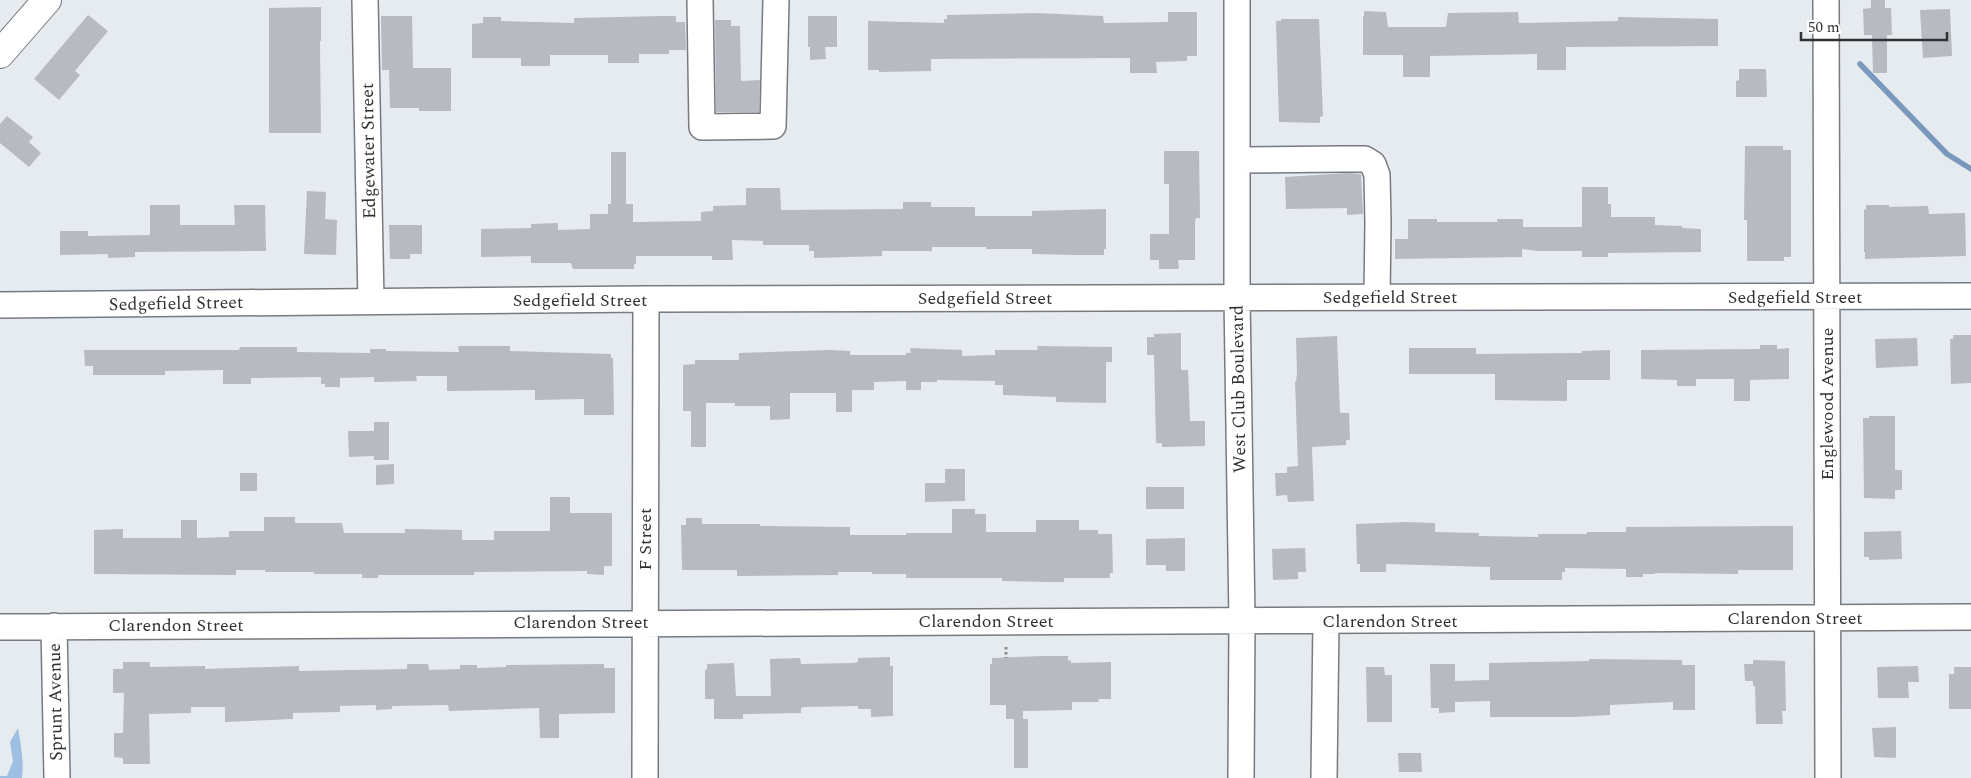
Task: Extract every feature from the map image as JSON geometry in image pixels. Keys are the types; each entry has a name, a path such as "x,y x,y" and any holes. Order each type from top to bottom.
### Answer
{"main road":[{"path":"0,54 47,0"}],"street":[{"name":"Edgewater Street","path":"365,0 371,301"},
{"path":"700,0 702,127 773,126 776,0"},
{"name":"West Club Boulevard","path":"1237,0 1236,297 1242,620 1241,778"},
{"name":"Englewood Avenue","path":"1826,0 1828,778"},
{"path":"1236,160 1365,160 1373,164 1377,175 1377,297"},
{"name":"Sedgefield Street","path":"0,305 646,299 1971,296"},
{"name":"F Street","path":"645,778 646,299"},
{"name":"Clarendon Street","path":"0,626 1971,617"},
{"path":"1324,778 1326,620"},
{"name":"Sprunt Avenue","path":"54,626 57,778"}],"path":[{"path":"1006,647 1006,658"}],"shaded area":[{"path":"18,728 22,759 22,778 0,778 0,776 7,776 13,761 10,742"}],"building":[{"path":"1871,0 1885,0 1885,8 1891,8 1892,35 1887,35 1887,73 1873,73 1872,35 1864,35 1863,9 1871,8"},
{"path":"321,7 321,133 269,133 269,8"},
{"path":"1950,9 1952,56 1923,58 1920,10"},
{"path":"1364,11 1386,12 1388,27 1446,27 1448,13 1518,12 1519,23 1618,21 1618,17 1718,19 1718,46 1566,47 1566,70 1537,70 1537,54 1430,56 1430,77 1403,77 1403,55 1363,55"},
{"path":"1168,12 1197,12 1197,56 1187,56 1187,61 1156,62 1157,73 1130,73 1130,58 931,59 931,71 879,72 879,70 868,70 868,21 944,23 947,15 1036,13 1103,16 1104,23 1168,22"},
{"path":"88,15 108,31 75,71 80,75 59,100 34,79"},
{"path":"381,16 412,16 413,68 451,68 451,111 419,111 419,108 390,108 389,70 382,70"},
{"path":"676,16 676,22 685,22 686,50 669,50 669,54 639,54 639,63 608,63 608,55 550,55 550,66 521,66 521,58 472,58 472,24 483,23 483,17 501,17 501,21 574,23 574,18"},
{"path":"808,16 837,16 837,47 825,47 826,59 810,60"},
{"path":"1281,19 1319,19 1323,116 1320,117 1320,123 1279,122 1276,21 1281,21"},
{"path":"715,20 731,20 731,26 740,26 741,81 760,80 759,112 716,112"},
{"path":"1739,69 1766,69 1767,97 1736,97 1736,81 1739,80"},
{"path":"7,116 33,137 29,142 41,153 29,167 0,143 0,124"},
{"path":"1745,146 1783,146 1783,150 1791,150 1791,257 1784,257 1784,261 1747,261 1747,220 1744,220"},
{"path":"1164,151 1199,151 1200,218 1196,218 1195,221 1195,260 1178,260 1179,269 1159,269 1159,260 1150,260 1150,234 1169,234 1169,184 1164,184"},
{"path":"611,152 626,152 626,204 633,204 633,222 701,221 701,212 713,211 713,206 746,205 746,188 780,188 781,210 903,209 903,202 931,202 931,207 975,207 975,216 1032,216 1032,211 1106,209 1106,249 1104,249 1104,255 1078,255 1032,254 1032,249 932,247 932,251 882,251 882,256 814,258 814,251 809,251 809,245 763,245 763,241 732,240 733,260 712,260 712,256 636,256 634,269 573,269 571,263 531,263 531,256 481,257 481,229 531,228 531,224 558,223 558,230 590,229 590,214 608,214 608,204 611,204"},
{"path":"1348,173 1361,174 1363,214 1347,215 1347,208 1286,209 1285,177"},
{"path":"1582,187 1608,187 1608,204 1611,204 1611,217 1655,217 1655,225 1701,229 1701,252 1608,253 1608,257 1582,257 1582,251 1522,249 1522,257 1395,259 1395,239 1408,239 1408,219 1437,219 1437,222 1497,222 1497,219 1523,219 1523,227 1582,227"},
{"path":"307,191 326,192 325,219 337,220 336,255 304,254"},
{"path":"150,205 180,205 180,225 235,225 234,205 265,205 266,251 135,252 135,257 108,258 108,254 60,255 60,231 88,231 88,236 150,235"},
{"path":"1866,205 1889,205 1889,207 1928,206 1929,214 1965,213 1966,256 1865,259 1864,209 1866,210"},
{"path":"389,225 422,225 422,254 410,254 410,259 390,259"},
{"path":"1181,333 1181,370 1188,370 1190,421 1205,421 1205,446 1162,447 1162,443 1156,443 1154,355 1147,355 1147,337 1154,337 1154,334"},
{"path":"1953,335 1971,335 1971,383 1951,384 1950,339 1953,339"},
{"path":"1337,336 1340,413 1349,413 1350,440 1346,440 1346,445 1312,447 1314,501 1288,502 1287,495 1276,496 1275,473 1287,473 1287,467 1298,466 1295,381 1297,374 1296,338"},
{"path":"1917,338 1918,366 1876,368 1875,339"},
{"path":"1760,345 1777,345 1777,349 1789,348 1789,379 1750,380 1750,401 1734,401 1734,379 1696,379 1696,386 1677,386 1677,380 1641,379 1641,350 1760,349"},
{"path":"458,346 510,346 510,351 611,354 611,358 613,358 614,415 584,415 584,399 535,400 535,390 447,391 447,376 416,376 417,381 374,382 374,377 340,378 340,387 325,387 325,384 321,384 321,377 251,378 251,384 223,384 223,370 165,371 165,375 93,375 93,366 85,366 84,350 239,350 240,347 297,347 297,352 370,353 370,349 386,349 386,351 459,352"},
{"path":"1037,346 1112,347 1112,362 1106,362 1106,403 1056,402 1056,397 1003,395 1003,385 995,385 995,381 937,380 937,382 921,382 921,390 906,390 906,381 874,382 874,390 852,390 852,412 836,412 836,393 790,393 790,419 770,420 770,406 735,406 735,403 706,403 706,447 691,447 691,411 683,411 683,365 695,364 695,360 739,360 739,353 830,350 850,351 850,355 906,355 906,353 911,353 910,348 962,350 962,356 995,355 995,350 1038,350"},
{"path":"1409,348 1476,348 1476,354 1582,353 1582,351 1610,350 1610,380 1567,380 1567,401 1495,400 1495,374 1409,374"},
{"path":"1869,416 1895,416 1895,470 1902,470 1902,490 1895,490 1895,499 1864,498 1863,418 1869,418"},
{"path":"374,422 389,422 389,460 374,460 374,456 349,457 348,431 374,431"},
{"path":"394,464 394,484 376,485 376,465"},
{"path":"945,469 965,469 965,501 925,502 925,483 945,483"},
{"path":"240,473 257,473 257,491 240,491"},
{"path":"1146,487 1184,487 1184,509 1146,509"},
{"path":"550,497 570,497 570,513 612,513 612,566 604,566 604,575 587,574 587,571 474,572 474,575 378,575 378,578 362,578 362,574 265,572 265,570 236,570 236,575 94,574 94,530 123,529 123,538 181,538 181,520 197,520 197,538 229,537 229,531 264,531 264,517 295,517 295,523 342,523 344,533 405,533 405,529 462,530 462,540 494,540 494,531 550,531"},
{"path":"952,509 975,509 975,514 986,514 986,532 1036,532 1036,520 1079,520 1079,530 1098,530 1098,534 1112,534 1113,573 1110,573 1110,578 1064,578 1064,582 1046,582 1002,581 1002,578 906,578 906,574 872,574 872,572 838,572 838,575 737,576 737,570 682,570 681,525 686,525 686,518 702,518 702,524 850,527 850,535 906,535 906,533 952,533"},
{"path":"1435,523 1435,532 1479,533 1479,536 1538,537 1538,534 1626,532 1626,527 1793,526 1793,570 1738,570 1738,574 1655,573 1643,574 1643,577 1626,577 1626,569 1565,568 1565,572 1562,572 1562,580 1490,580 1490,567 1386,564 1386,572 1360,572 1360,564 1357,564 1356,524"},
{"path":"1901,531 1902,559 1869,560 1869,557 1864,557 1864,532"},
{"path":"1185,538 1185,571 1166,571 1166,565 1146,565 1146,539"},
{"path":"1305,548 1306,572 1298,572 1298,579 1273,580 1272,549"},
{"path":"1068,656 1068,661 1071,660 1071,663 1111,662 1111,699 1098,699 1099,702 1072,702 1072,710 1023,711 1023,719 1006,719 1006,705 990,705 990,664 992,664 992,658"},
{"path":"890,657 890,666 893,666 893,716 871,717 871,709 858,709 858,706 804,707 801,708 801,713 743,714 743,719 714,719 714,699 705,699 705,670 707,669 707,664 734,663 736,696 771,696 770,659 800,658 801,664 853,663 858,662 858,658"},
{"path":"1589,659 1682,660 1682,665 1695,665 1695,710 1673,710 1673,702 1610,705 1610,715 1490,717 1490,701 1455,702 1455,712 1439,713 1439,708 1431,708 1430,664 1455,664 1455,681 1489,680 1489,663 1589,661"},
{"path":"1753,660 1785,661 1786,711 1782,711 1783,724 1756,724 1755,686 1753,686 1753,681 1745,681 1744,664 1753,664"},
{"path":"123,662 150,662 150,667 205,666 205,669 299,666 299,671 407,669 407,664 428,664 429,670 460,669 460,665 477,665 477,668 506,667 506,665 604,664 604,668 615,668 615,713 559,714 559,738 540,738 539,708 449,711 448,705 392,706 392,709 376,710 376,705 340,706 340,712 293,713 293,719 225,722 225,707 191,707 191,713 149,714 150,764 123,764 123,758 114,757 114,733 123,733 124,693 113,693 113,669 123,669"},
{"path":"1918,666 1919,682 1908,682 1909,698 1878,698 1877,667"},
{"path":"1366,667 1384,667 1385,675 1392,675 1392,722 1367,722"},
{"path":"1954,667 1971,667 1971,709 1949,709 1949,674 1954,674"},
{"path":"1014,719 1028,719 1028,768 1014,768"},
{"path":"1896,727 1896,758 1874,757 1872,728"},
{"path":"1398,753 1421,753 1422,772 1399,772"}],"waterway":[{"path":"1860,64 1947,154 1971,169"}]}
